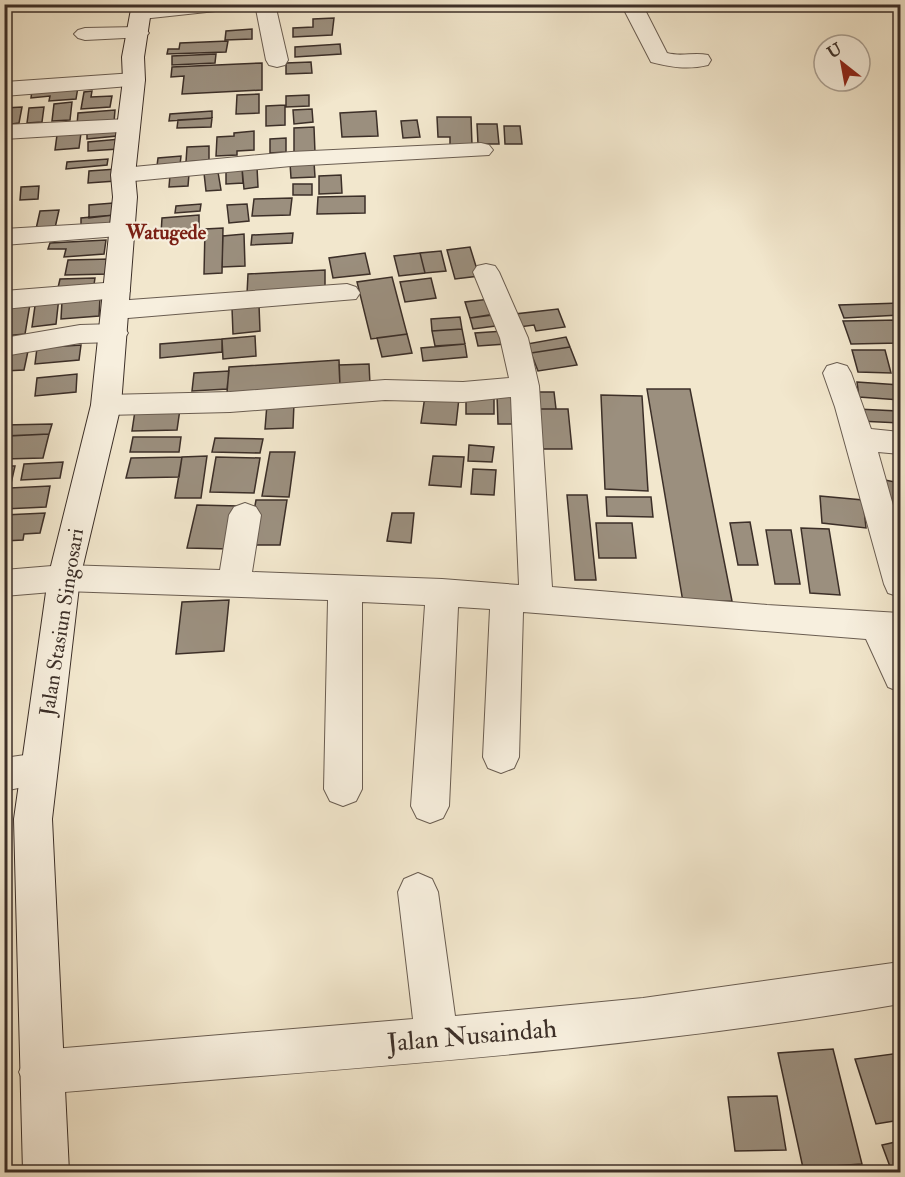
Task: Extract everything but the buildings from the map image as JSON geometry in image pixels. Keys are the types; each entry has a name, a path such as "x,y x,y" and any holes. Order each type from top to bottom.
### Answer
{"street":[{"path":"85,34 141,17 225,4"},
{"path":"265,4 277,60"},
{"path":"630,4 659,57 676,62 700,60"},
{"name":"Jalan Stasiun Singosari","path":"46,1173 33,819 22,772 64,578 106,405 125,197 123,175 134,80 133,57 141,17"},
{"path":"5,89 134,80"},
{"path":"4,132 128,126"},
{"path":"123,175 291,159 481,150"},
{"path":"4,237 122,230"},
{"path":"486,272 514,338 525,386 522,598 501,758"},
{"path":"4,300 116,311 347,294"},
{"path":"4,347 80,334 116,311"},
{"path":"837,373 859,439 900,584"},
{"path":"106,405 230,402 385,390 463,392 525,386"},
{"path":"859,439 900,443"},
{"path":"234,582 245,515"},
{"path":"4,584 64,578 234,582 442,592 889,627 900,676"},
{"path":"343,789 345,588"},
{"path":"430,806 442,592"},
{"path":"418,892 437,1040"},
{"name":"Jalan Nusaindah","path":"41,1072 437,1040 643,1019 900,983"}],"district":[{"name":"Watugede","path":"166,232"}]}
